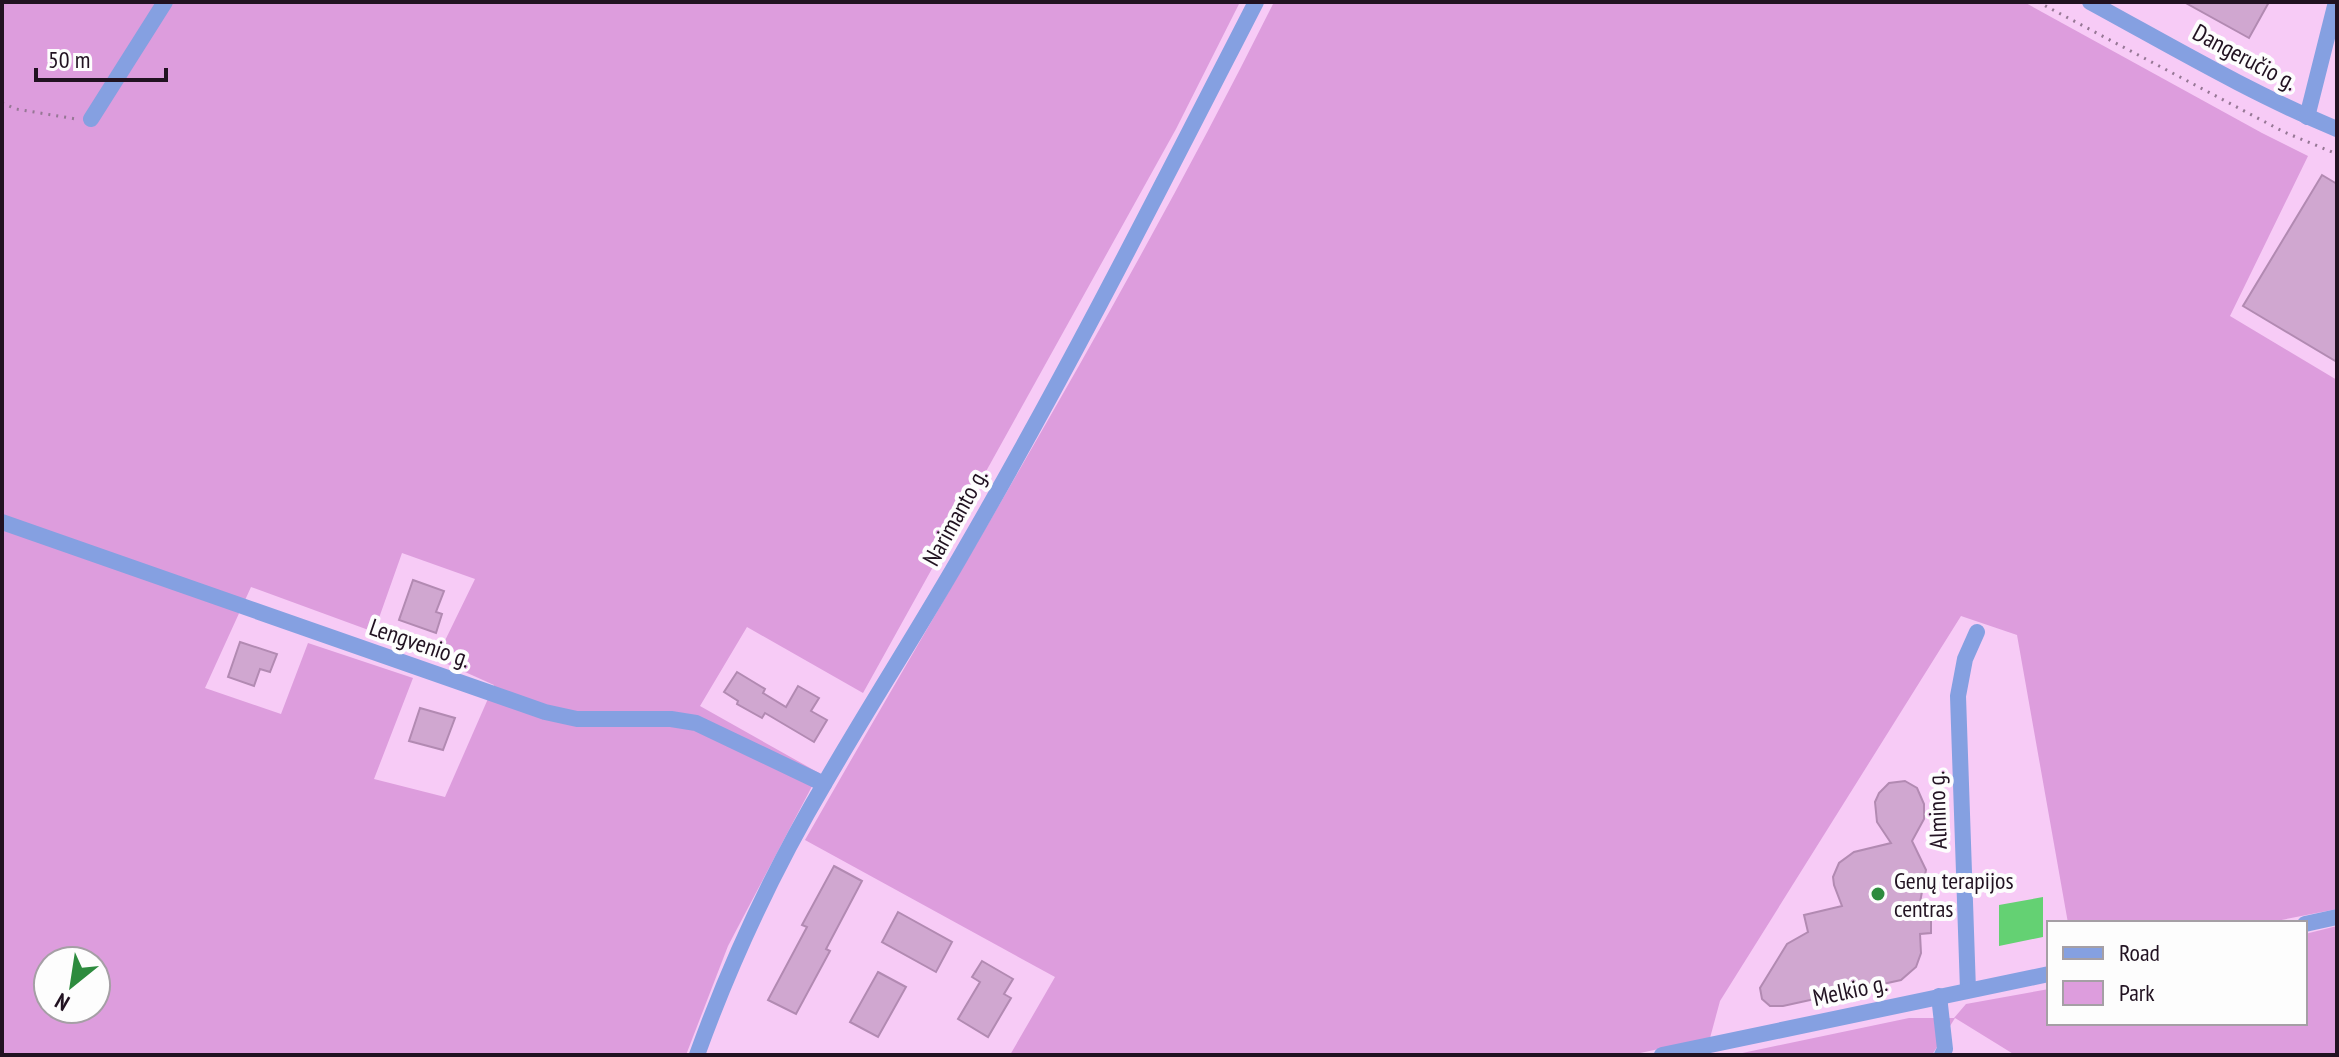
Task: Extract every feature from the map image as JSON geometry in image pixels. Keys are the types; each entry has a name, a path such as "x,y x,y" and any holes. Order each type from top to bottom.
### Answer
{"street":[{"path":"91,119 165,2"},
{"name":"Narimanto g.","path":"697,1055 742,945 824,784 966,547 1121,263 1256,2"},
{"name":"Dangeručio g.","path":"2090,2 2307,117 2337,129"},
{"path":"2307,117 2336,2"},
{"name":"Lengvenio g.","path":"2,522 545,712 577,719 671,719 696,723 824,784"},
{"name":"Almino g.","path":"1968,990 1958,696 1965,659 1977,632"},
{"path":"2307,924 2337,917"},
{"name":"Melkio g.","path":"1662,1055 2047,974"},
{"path":"1939,996 1945,1049 1942,1055"}],"path":[{"path":"2038,2 2284,132 2337,154"},
{"path":"2,103 66,119 91,119"}],"green space":[{"path":"2,2 1240,2 1176,129 863,693 747,627 700,706 819,773 728,946 686,1055 2,1055","holes":["402,553 475,579 436,659 494,685 445,797 374,779 413,678 308,643 281,714 205,688 251,587 374,632"]},
{"path":"1274,2 2024,2 2308,156 2230,316 2337,380 2337,909 2276,921 2068,921 2017,635 1961,616 1720,1001 1710,1038 1631,1055 1010,1055 1055,977 805,840 1105,320"},
{"path":"2337,926 2337,1055 2015,1055 1955,1018 1932,1055 1733,1055 1909,1018 1954,1018 1966,1004 2047,989 2047,1025 2307,1025 2307,934"}],"shaded area":[{"path":"2043,897 2043,937 1999,946 1999,905"}],"building":[{"path":"2184,2 2269,2 2249,38"},
{"path":"2322,175 2337,184 2337,362 2243,306"},
{"path":"413,580 444,591 436,612 442,614 436,633 399,620"},
{"path":"240,642 277,654 270,672 260,669 254,686 228,677"},
{"path":"737,672 765,689 763,693 786,707 798,686 819,698 811,711 827,720 814,742 765,713 762,718 737,704 738,701 724,692"},
{"path":"420,708 455,718 443,750 409,741"},
{"name":"Genų terapijos centras","path":"1905,781 1917,788 1924,804 1924,819 1912,841 1926,870 1919,908 1931,906 1931,933 1920,934 1921,953 1916,967 1901,980 1783,1006 1770,1006 1762,999 1760,988 1787,944 1808,932 1804,915 1842,906 1833,877 1839,863 1854,852 1891,843 1877,822 1875,802 1889,783"},
{"path":"834,866 862,881 826,949 830,951 796,1014 768,1000 807,927 802,925"},
{"path":"898,912 952,942 936,972 882,942"},
{"path":"982,961 1013,979 1004,994 1011,998 988,1037 958,1019 980,982 972,977"},
{"path":"878,972 906,987 878,1037 850,1022"}],"place":[{"name":"Genų terapijos centras","path":"1878,894"}]}
